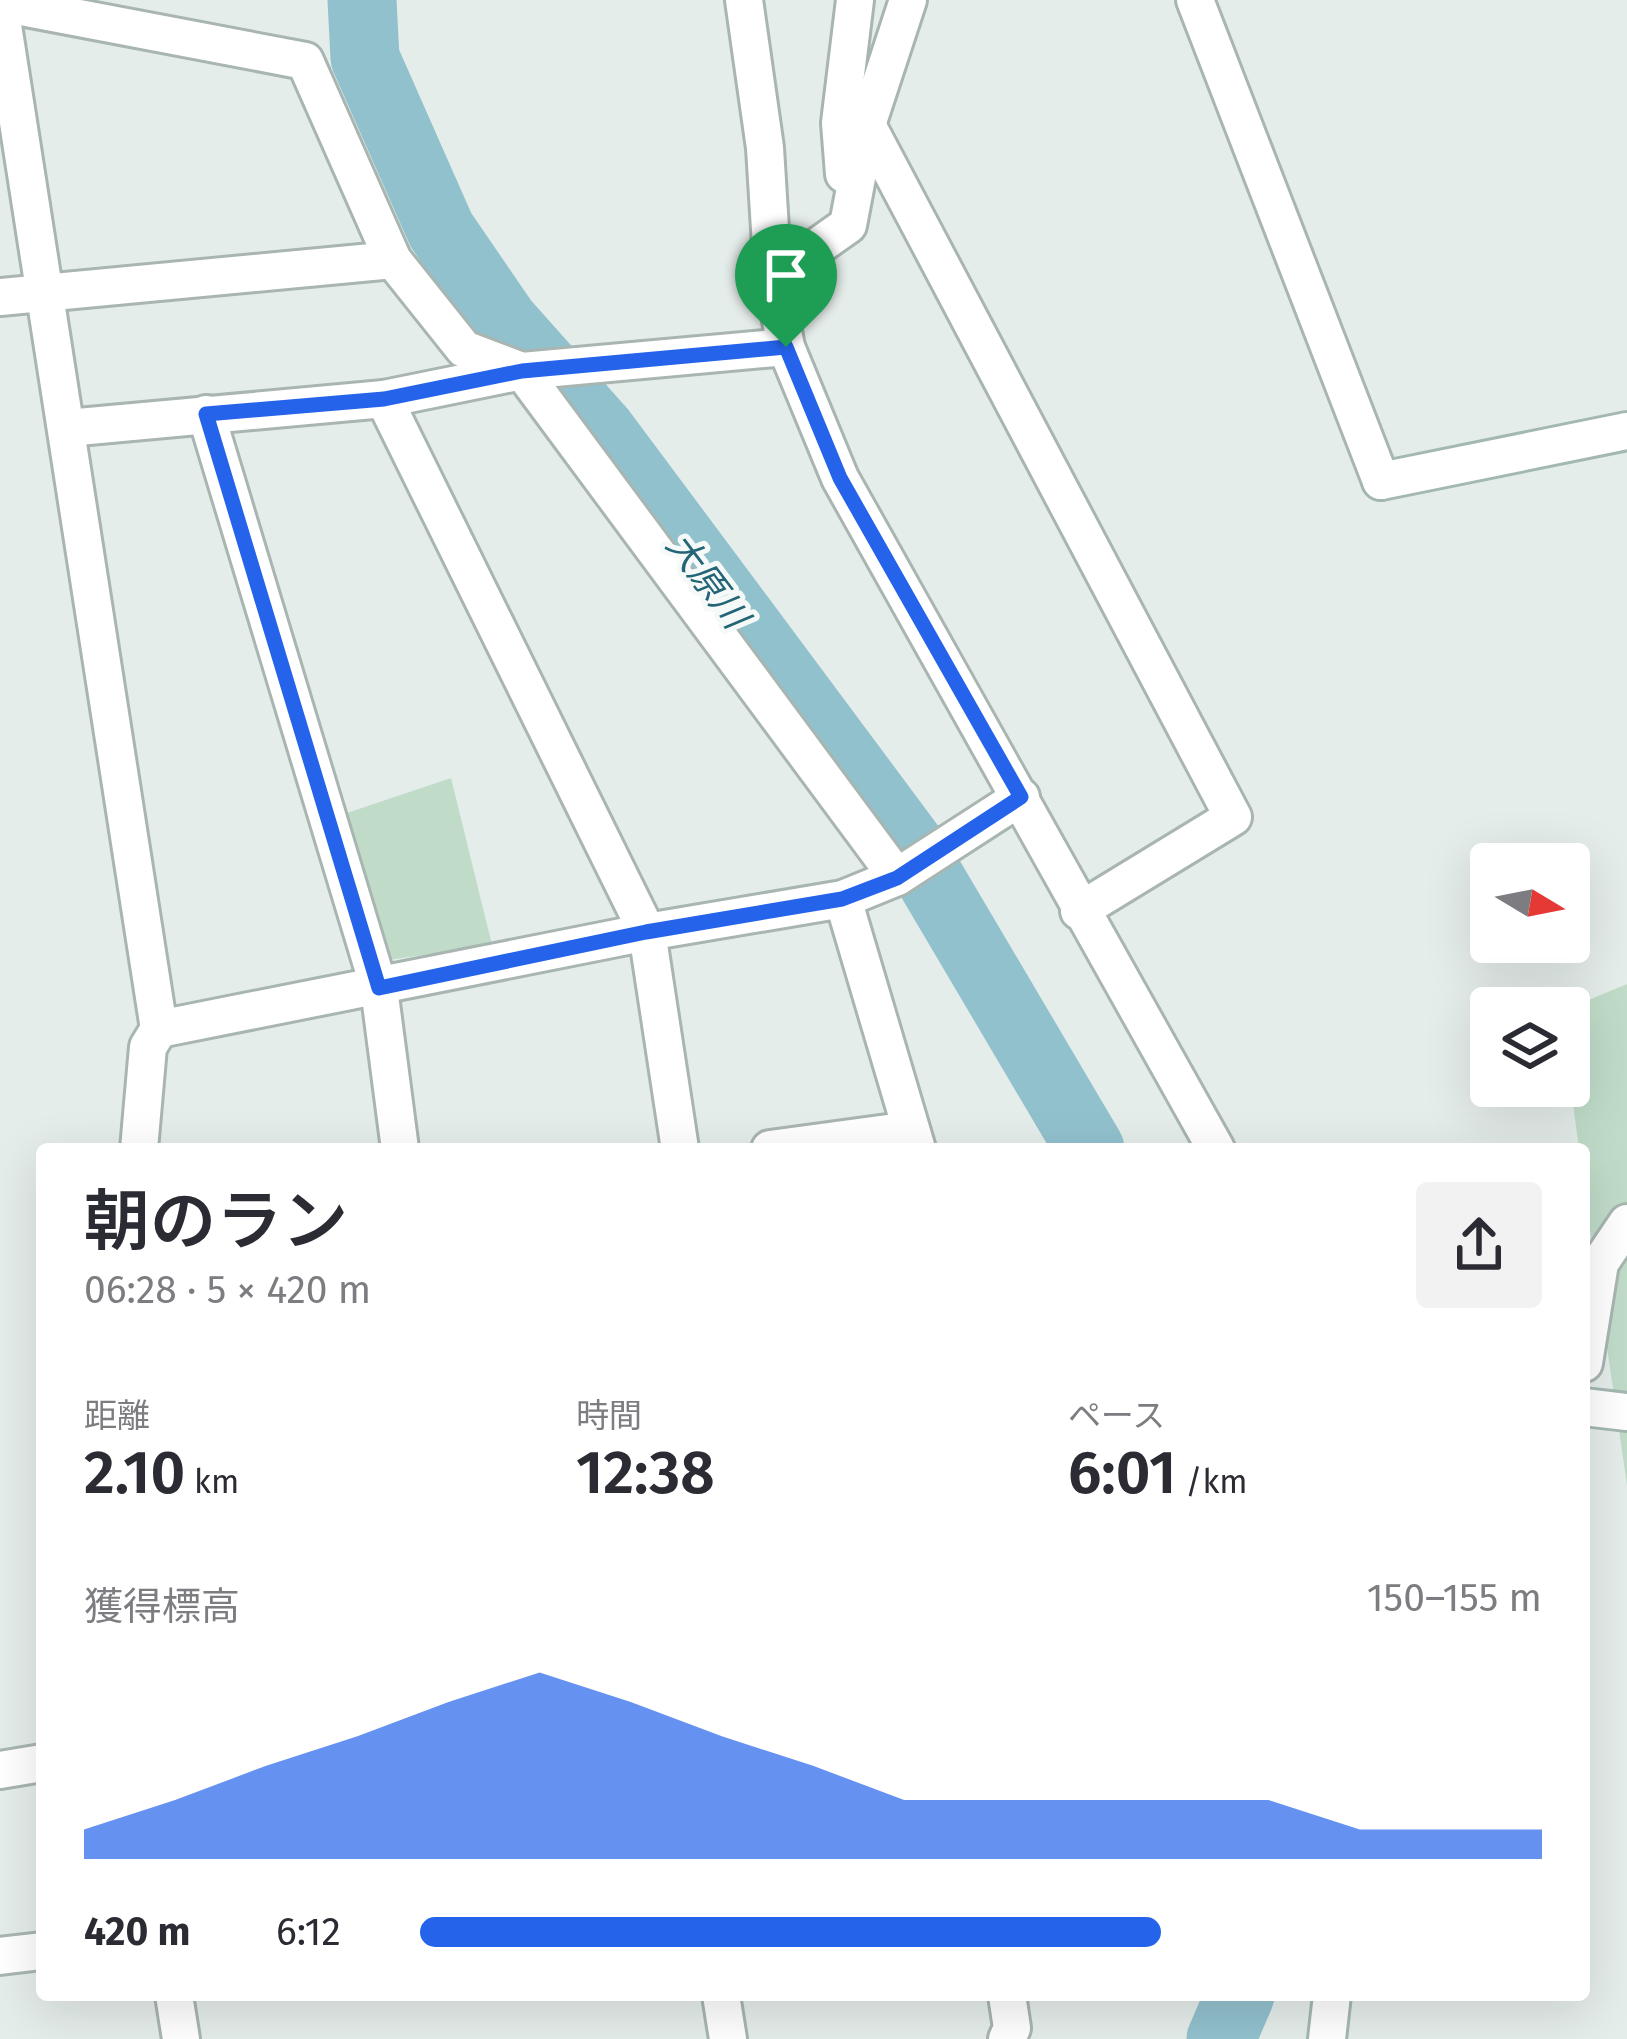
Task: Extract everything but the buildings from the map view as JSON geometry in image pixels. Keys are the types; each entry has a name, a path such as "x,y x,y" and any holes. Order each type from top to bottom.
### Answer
{"street":[{"path":"744,0 765,148 773,278 786,347 840,478 1213,1143"},
{"path":"848,225 840,123 855,0"},
{"path":"773,278 848,225 867,125 908,0"},
{"path":"1195,0 1382,481 1627,431"},
{"path":"140,1143 148,1048 158,1029 0,5 305,61 393,260 464,349 522,371 897,878"},
{"path":"867,125 1233,817 1079,911"},
{"path":"0,296 393,260"},
{"path":"67,428 384,399 522,371 786,347"},
{"path":"384,399 646,932 679,1143"},
{"path":"206,414 379,988 399,1143"},
{"path":"158,1029 646,932 842,899 897,878 1021,797"},
{"path":"842,899 914,1139 856,1143"},
{"path":"1590,1326 1600,1263 1627,1223"},
{"path":"1590,1408 1627,1412"},
{"path":"0,1770 36,1764"},
{"path":"0,1956 36,1952"},
{"path":"175,2001 181,2039"},
{"path":"722,2001 728,2039"},
{"path":"1007,2001 1007,2039"},
{"path":"1327,2039 1331,2001"}],"green space":[{"path":"451,778 492,945 388,960 344,814"},
{"path":"1627,984 1627,1485 1590,1230 1590,1143 1578,1143 1573,1107 1590,1107 1590,999"}],"waterway":[{"name":"大原川","path":"362,0 365,58 441,230 504,322 602,432 914,851 1086,1143"},
{"name":"大原川","path":"1221,2039 1237,2001"}],"route":[{"path":"786,347 840,478 1021,797 897,878 842,899 646,932 379,988 206,414 384,399 522,371 786,347"}]}
